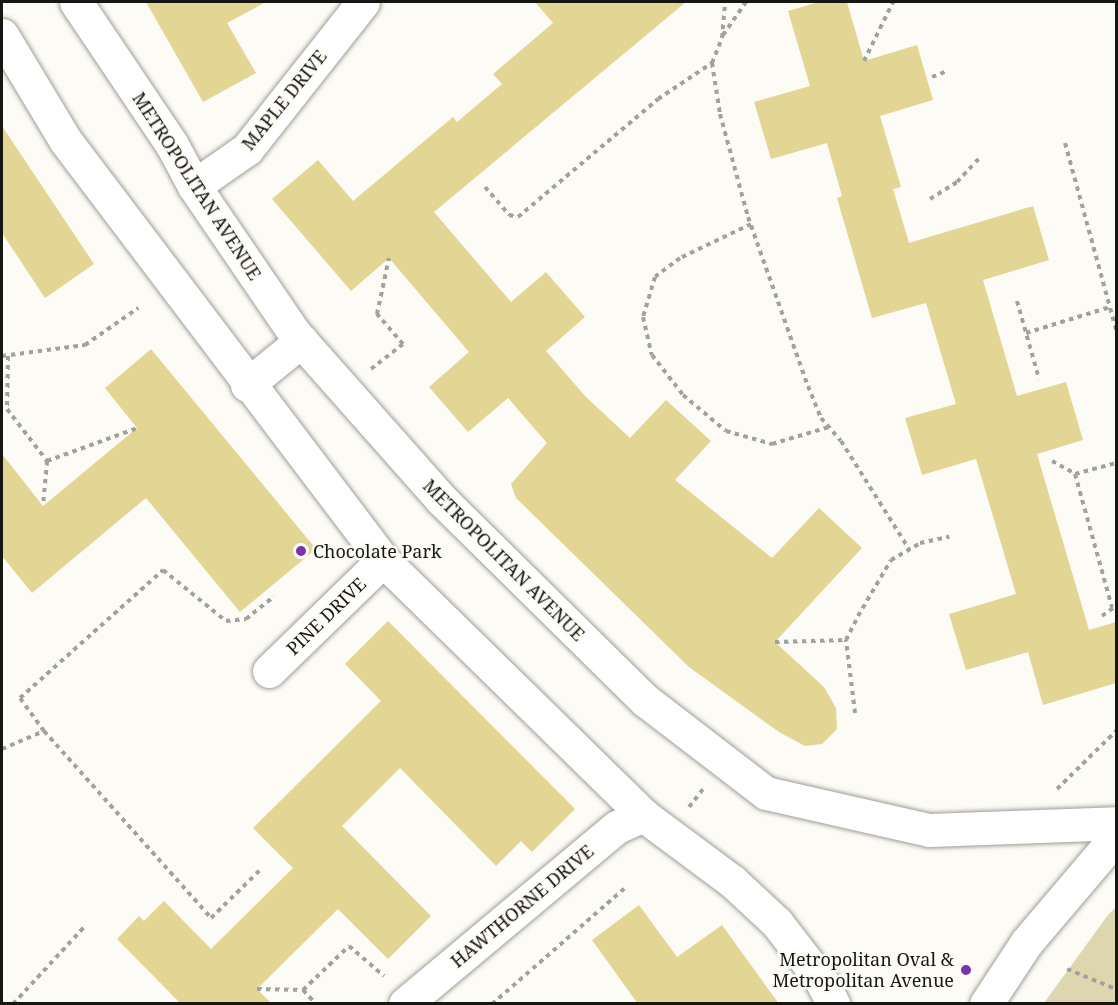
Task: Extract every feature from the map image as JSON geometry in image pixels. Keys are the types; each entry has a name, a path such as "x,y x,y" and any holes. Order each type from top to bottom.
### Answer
{"street":[{"name":"METROPOLITAN AVENUE","path":"76,2 172,145 194,186 301,341 442,500 628,684 766,793 929,830 1116,823"},
{"name":"MAPLE DRIVE","path":"194,186 247,149 363,2"},
{"path":"2,35 65,140 247,385 383,560 643,814 732,881 777,923 820,980 833,1004"},
{"path":"247,385 301,341"},
{"name":"PINE DRIVE","path":"269,671 383,560"},
{"name":"HAWTHORNE DRIVE","path":"397,992 617,827 643,814"},
{"path":"986,1004 1026,943 1116,837"}],"path":[{"path":"722,38 725,2"},
{"path":"746,2 722,38 712,63 720,114 751,224 808,386 829,427 909,549"},
{"path":"864,61 893,2"},
{"path":"485,187 509,215 518,217 658,99 712,63"},
{"path":"932,77 945,72"},
{"path":"1065,144 1116,330"},
{"path":"930,199 957,182 979,158"},
{"path":"751,224 680,258 655,277 643,317 652,355 683,395 726,431 771,444 829,427"},
{"path":"345,390 403,344 377,314 389,258"},
{"path":"1017,301 1039,379"},
{"path":"1026,333 1110,307"},
{"path":"2,356 85,345 138,308"},
{"path":"8,356 7,409 47,461 44,506"},
{"path":"47,461 137,428"},
{"path":"1052,460 1076,474 1114,606 1102,616"},
{"path":"1076,474 1116,463"},
{"path":"855,713 846,640 891,560 920,543 949,537"},
{"path":"262,868 211,918 44,731 20,698 163,570 226,621 246,619 274,596"},
{"path":"775,642 846,640"},
{"path":"2,748 44,731"},
{"path":"1056,790 1116,732"},
{"path":"689,807 706,784"},
{"path":"492,1004 625,888"},
{"path":"13,1004 84,927"},
{"path":"257,989 303,990 350,946 397,992"},
{"path":"1067,969 1116,989"},
{"path":"303,990 316,1004"}],"shaded area":[{"path":"1116,907 1116,1003 1044,1003 1108,915"}],"building":[{"path":"146,2 266,2 227,23 256,73 203,102"},
{"path":"535,2 686,2 434,212 511,302 546,272 585,317 546,351 586,397 630,438 666,400 711,441 675,480 772,558 819,508 862,548 775,642 824,687 836,708 837,729 822,744 805,746 779,732 689,667 516,498 511,484 547,443 508,398 468,432 429,387 469,352 389,258 351,291 272,199 318,160 353,201 453,117 457,122 502,84 493,74 553,23"},
{"path":"819,2 847,2 864,61 917,45 933,100 880,116 901,187 893,189 909,243 1033,206 1049,260 983,280 1017,396 1066,382 1083,440 1037,454 1089,630 1116,622 1116,683 1043,705 1028,652 966,670 949,614 1016,594 976,459 922,475 905,418 956,404 926,303 872,318 837,198 842,196 827,143 771,159 754,102 810,86 788,11"},
{"path":"2,126 94,264 45,298 2,233"},
{"path":"151,349 316,549 240,612 146,498 32,593 2,556 2,454 43,506 137,428 105,388"},
{"path":"388,621 575,809 532,852 521,841 496,866 400,768 342,826 431,916 388,959 338,909 257,989 272,1004 181,1004 117,939 139,916 144,921 164,901 211,949 293,868 253,828 381,701 345,664"},
{"path":"639,905 677,957 722,925 779,1004 638,1004 592,940"}],"place":[{"name":"Chocolate Park","path":"301,551"},
{"name":"Metropolitan Oval & Metropolitan Avenue","path":"966,970"}]}
